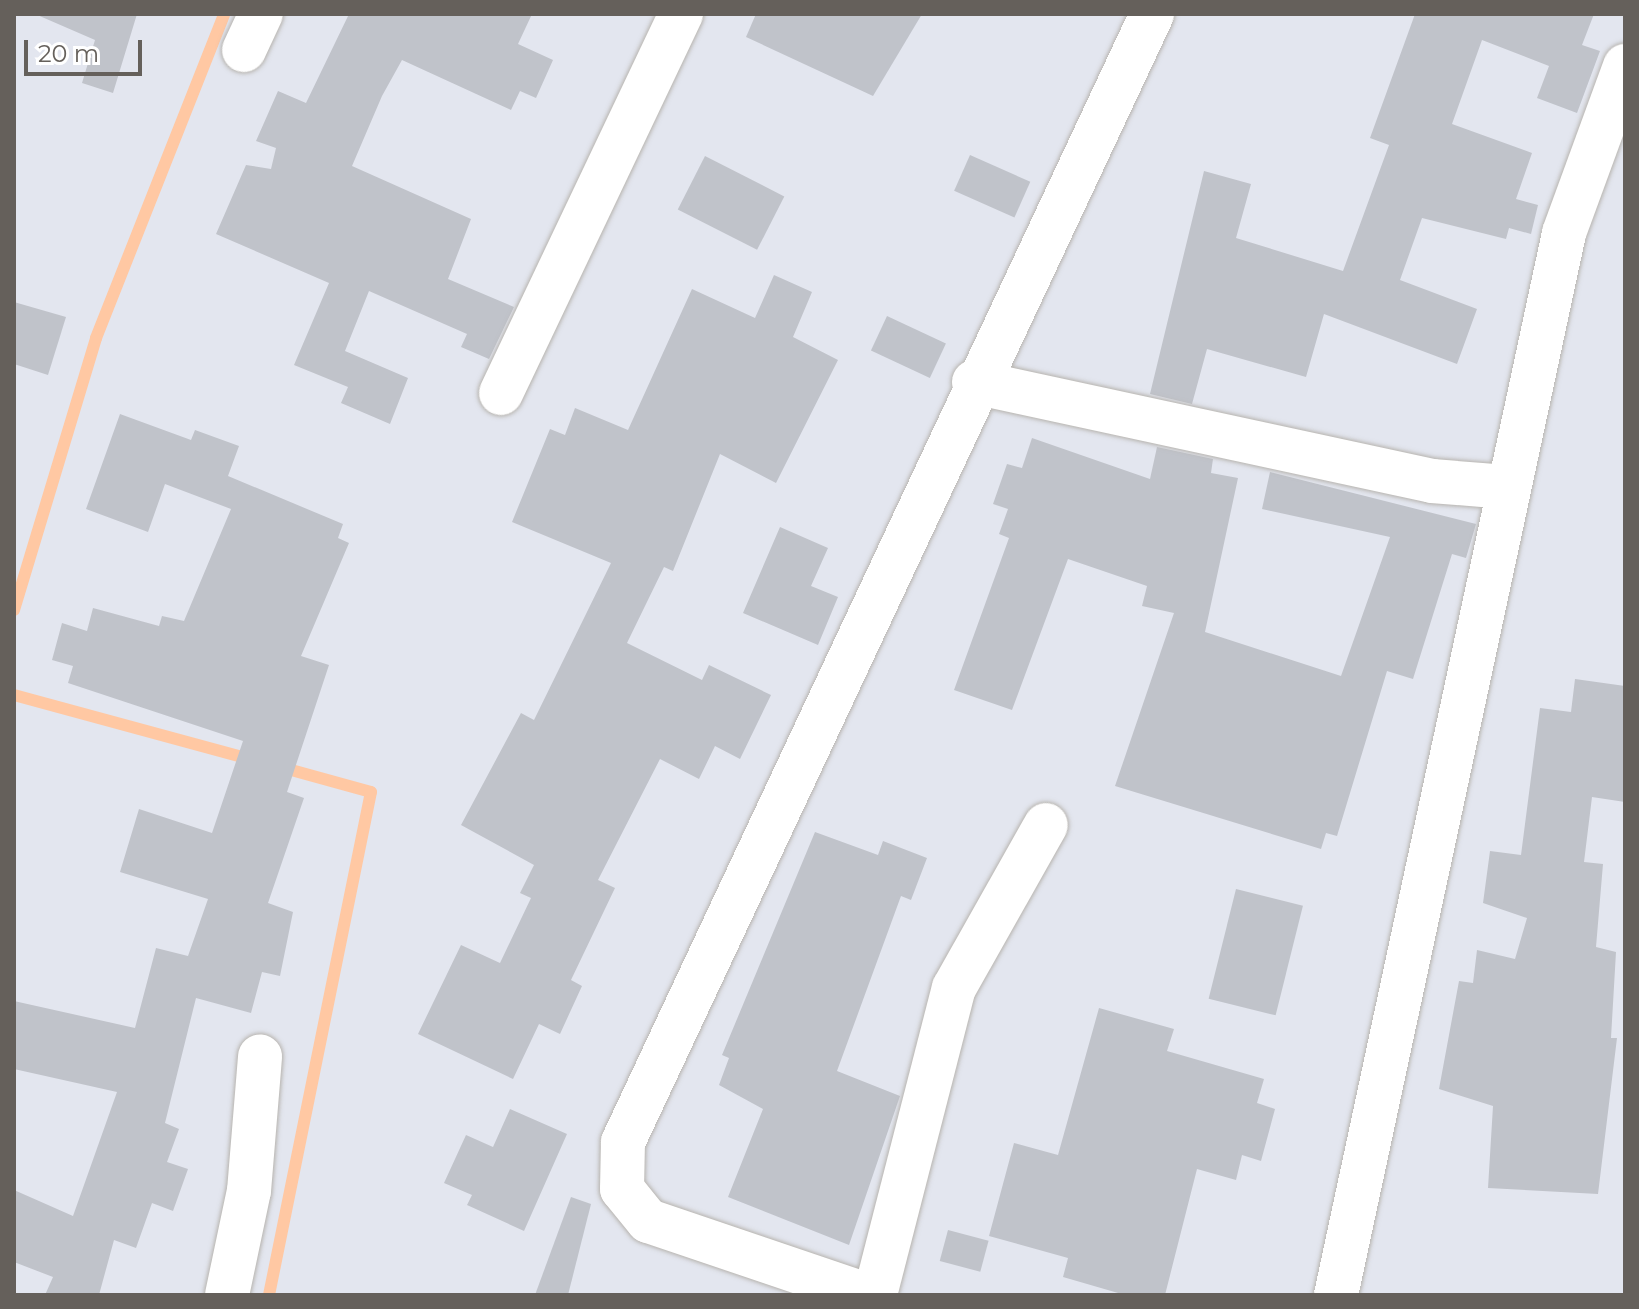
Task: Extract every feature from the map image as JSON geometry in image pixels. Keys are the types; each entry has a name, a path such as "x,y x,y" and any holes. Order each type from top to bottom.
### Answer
{"street":[{"path":"501,393 681,14"},
{"path":"867,1295 648,1221 622,1189 623,1142 974,382 1152,14"},
{"path":"1336,1295 1507,487 1564,233 1625,66"},
{"path":"974,382 1432,481 1507,487"},
{"path":"875,1295 954,988 1046,825"},
{"path":"227,1295 249,1191 260,1056"}],"building":[{"path":"35,14 137,14 113,93 82,83 95,40"},
{"path":"349,14 532,14 518,44 553,60 536,98 520,91 511,110 402,60 382,96 352,166 471,219 448,279 514,307 489,359 461,347 467,334 369,291 345,351 408,378 390,424 341,403 348,387 294,365 329,283 216,234 246,165 271,169 276,148 256,141 278,91 306,103"},
{"path":"756,14 922,14 873,96 746,37"},
{"path":"1415,14 1594,14 1582,45 1600,51 1577,113 1537,98 1549,66 1482,40 1452,124 1532,153 1516,199 1538,205 1531,234 1509,228 1506,239 1422,218 1400,280 1477,309 1457,364 1324,314 1306,377 1207,349 1192,404 1150,394 1204,171 1251,184 1236,238 1343,271 1389,145 1370,138"},
{"path":"970,155 1030,182 1014,217 954,191"},
{"path":"705,156 784,196 757,250 678,209"},
{"path":"774,275 812,292 793,337 838,360 776,483 720,454 673,571 664,567 627,643 702,680 709,665 771,695 740,759 715,746 699,779 660,759 598,880 615,888 571,980 582,986 560,1034 539,1024 513,1079 418,1034 461,945 500,963 531,898 520,893 534,865 461,825 521,713 534,720 611,563 512,522 550,429 565,435 575,408 628,430 692,289 755,318"},
{"path":"14,302 66,317 48,375 14,364"},
{"path":"887,316 946,343 930,378 871,350"},
{"path":"120,414 191,440 195,430 239,446 228,476 343,524 338,538 349,543 301,656 329,665 287,792 304,798 268,903 293,912 280,976 262,972 251,1013 196,998 165,1123 179,1129 167,1162 188,1169 173,1211 152,1203 136,1248 114,1240 99,1295 45,1295 53,1277 14,1262 14,1190 73,1216 117,1092 14,1069 14,1001 135,1028 156,948 188,956 208,899 120,872 139,809 212,833 243,741 68,683 73,666 52,660 62,623 87,631 93,608 159,626 162,616 184,621 231,509 165,484 148,532 86,509"},
{"path":"1032,438 1150,479 1157,447 1213,459 1211,473 1238,478 1205,632 1341,676 1390,537 1262,509 1270,472 1476,524 1466,558 1452,554 1413,679 1387,671 1337,836 1326,833 1321,849 1115,786 1174,613 1142,606 1147,586 1068,559 1012,710 954,690 1009,538 999,534 1008,509 993,504 1007,464 1022,468"},
{"path":"780,527 828,548 811,586 838,597 818,645 743,613"},
{"path":"1575,679 1625,686 1625,802 1592,797 1584,862 1603,864 1596,947 1616,952 1611,1038 1617,1038 1598,1194 1488,1188 1493,1106 1439,1089 1459,981 1473,983 1477,950 1515,959 1527,918 1483,903 1490,851 1521,855 1540,708 1571,712"},
{"path":"815,832 878,855 883,841 927,858 911,900 901,896 837,1071 900,1096 849,1245 728,1197 763,1109 719,1085 729,1058 722,1055"},
{"path":"1236,889 1303,906 1276,1015 1209,999"},
{"path":"1099,1008 1174,1029 1167,1051 1264,1079 1257,1103 1275,1109 1261,1161 1242,1155 1236,1180 1197,1169 1165,1295 1125,1295 1063,1277 1068,1258 989,1236 1014,1143 1058,1155"},
{"path":"510,1109 567,1134 524,1231 467,1205 472,1195 444,1183 466,1135 493,1147"},
{"path":"571,1197 591,1204 568,1295 535,1295"},
{"path":"948,1230 989,1241 980,1272 940,1261"}],"waterway":[{"path":"14,610 96,338 224,14"},
{"path":"14,695 254,760"},
{"path":"269,1295 371,792 280,767"}]}
